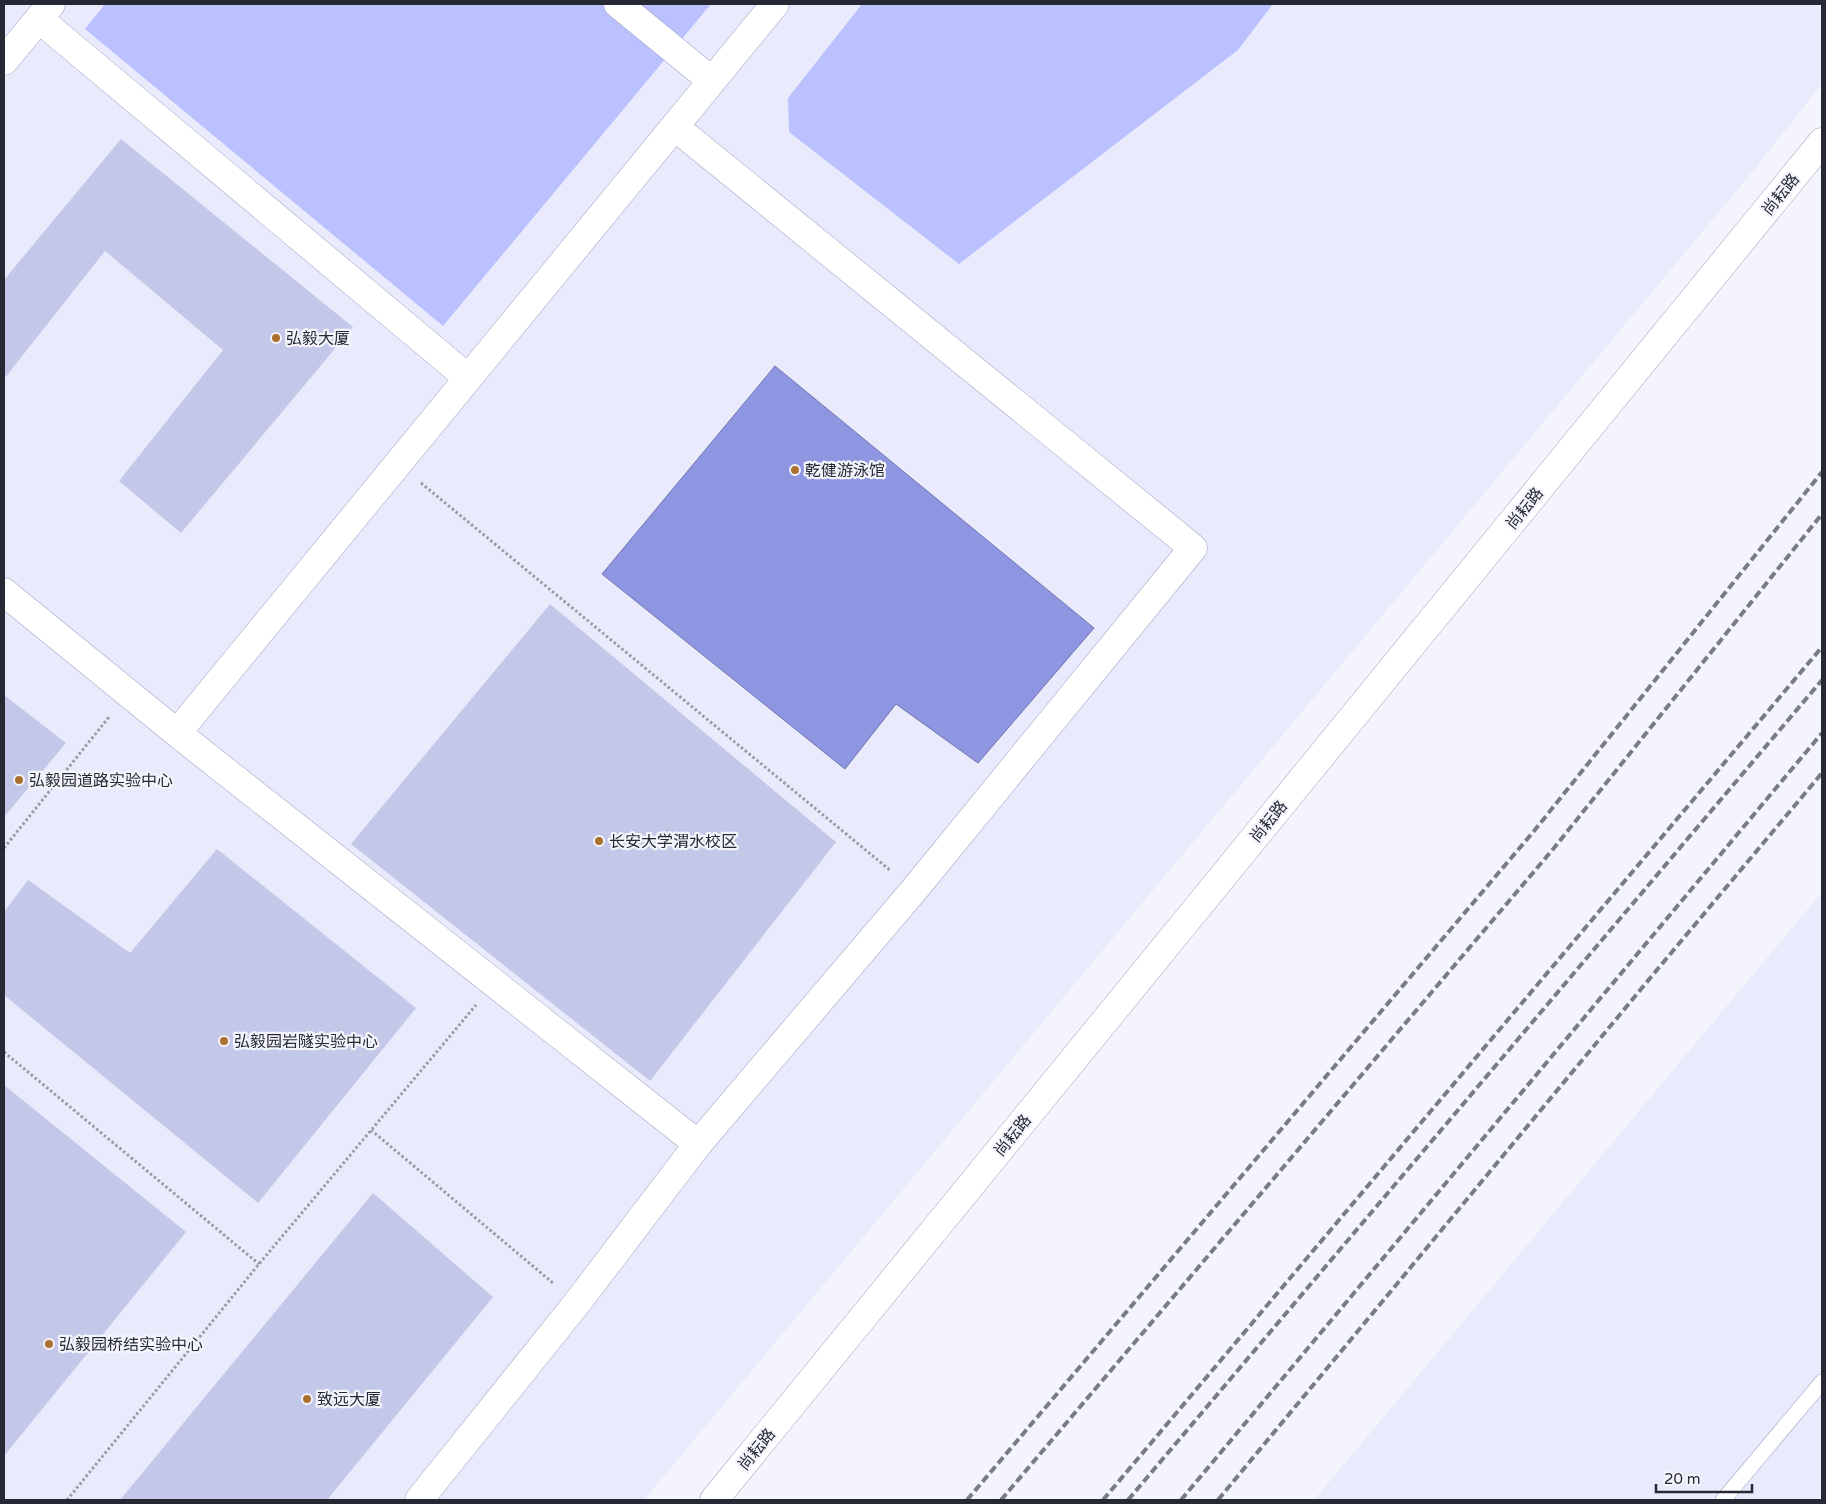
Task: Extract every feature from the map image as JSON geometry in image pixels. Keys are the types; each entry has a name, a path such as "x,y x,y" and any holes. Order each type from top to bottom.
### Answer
{"street":[{"path":"618,4 712,81"},
{"path":"176,733 775,4"},
{"path":"4,61 45,12 468,378"},
{"path":"418,1500 577,1303 698,1144 914,890 1193,548 675,127"},
{"name":"尚耘路","path":"714,1500 1822,142"},
{"path":"4,592 176,733 698,1144"}],"lane":[{"path":"1723,1500 1822,1382"}],"path":[{"path":"398,464 914,890"},
{"path":"4,848 128,693"},
{"path":"67,1500 259,1264 494,983"},
{"path":"4,1052 259,1264"},
{"path":"371,1130 577,1303"}],"shaded area":[{"name":"长安大学渭水校区","path":"4,4 1822,4 1822,84 1745,181 644,1500 4,1500"},
{"path":"105,4 711,4 443,326 85,29"},
{"path":"862,4 1273,4 1238,50 959,264 789,132 788,98"},
{"name":"乾健游泳馆","path":"775,366 1094,628 978,763 896,704 845,769 602,574"},
{"path":"1822,892 1822,1500 1314,1500"}],"building":[{"name":"弘毅大厦","path":"121,139 353,327 181,533 119,481 223,350 105,251 4,379 4,280"},
{"path":"550,604 836,842 650,1081 351,844"},
{"name":"弘毅园道路实验中心","path":"4,695 66,743 4,817"},
{"name":"弘毅园岩隧实验中心","path":"217,849 416,1008 258,1203 4,995 4,912 28,880 130,953"},
{"name":"弘毅园桥结实验中心","path":"4,1085 186,1232 4,1456"},
{"name":"致远大厦","path":"373,1193 493,1297 327,1500 120,1500"}],"railway":[{"path":"967,1500 1534,831 1822,472"},
{"path":"1001,1500 1554,848 1822,514"},
{"path":"1103,1500 1822,647"},
{"path":"1128,1500 1822,680"},
{"path":"1181,1500 1822,733"},
{"path":"1218,1500 1822,773"}],"place":[{"name":"弘毅大厦","path":"276,338"},
{"name":"乾健游泳馆","path":"795,470"},
{"name":"弘毅园道路实验中心","path":"19,780"},
{"name":"长安大学渭水校区","path":"599,841"},
{"name":"弘毅园岩隧实验中心","path":"224,1041"},
{"name":"弘毅园桥结实验中心","path":"49,1344"},
{"name":"致远大厦","path":"307,1399"}]}
